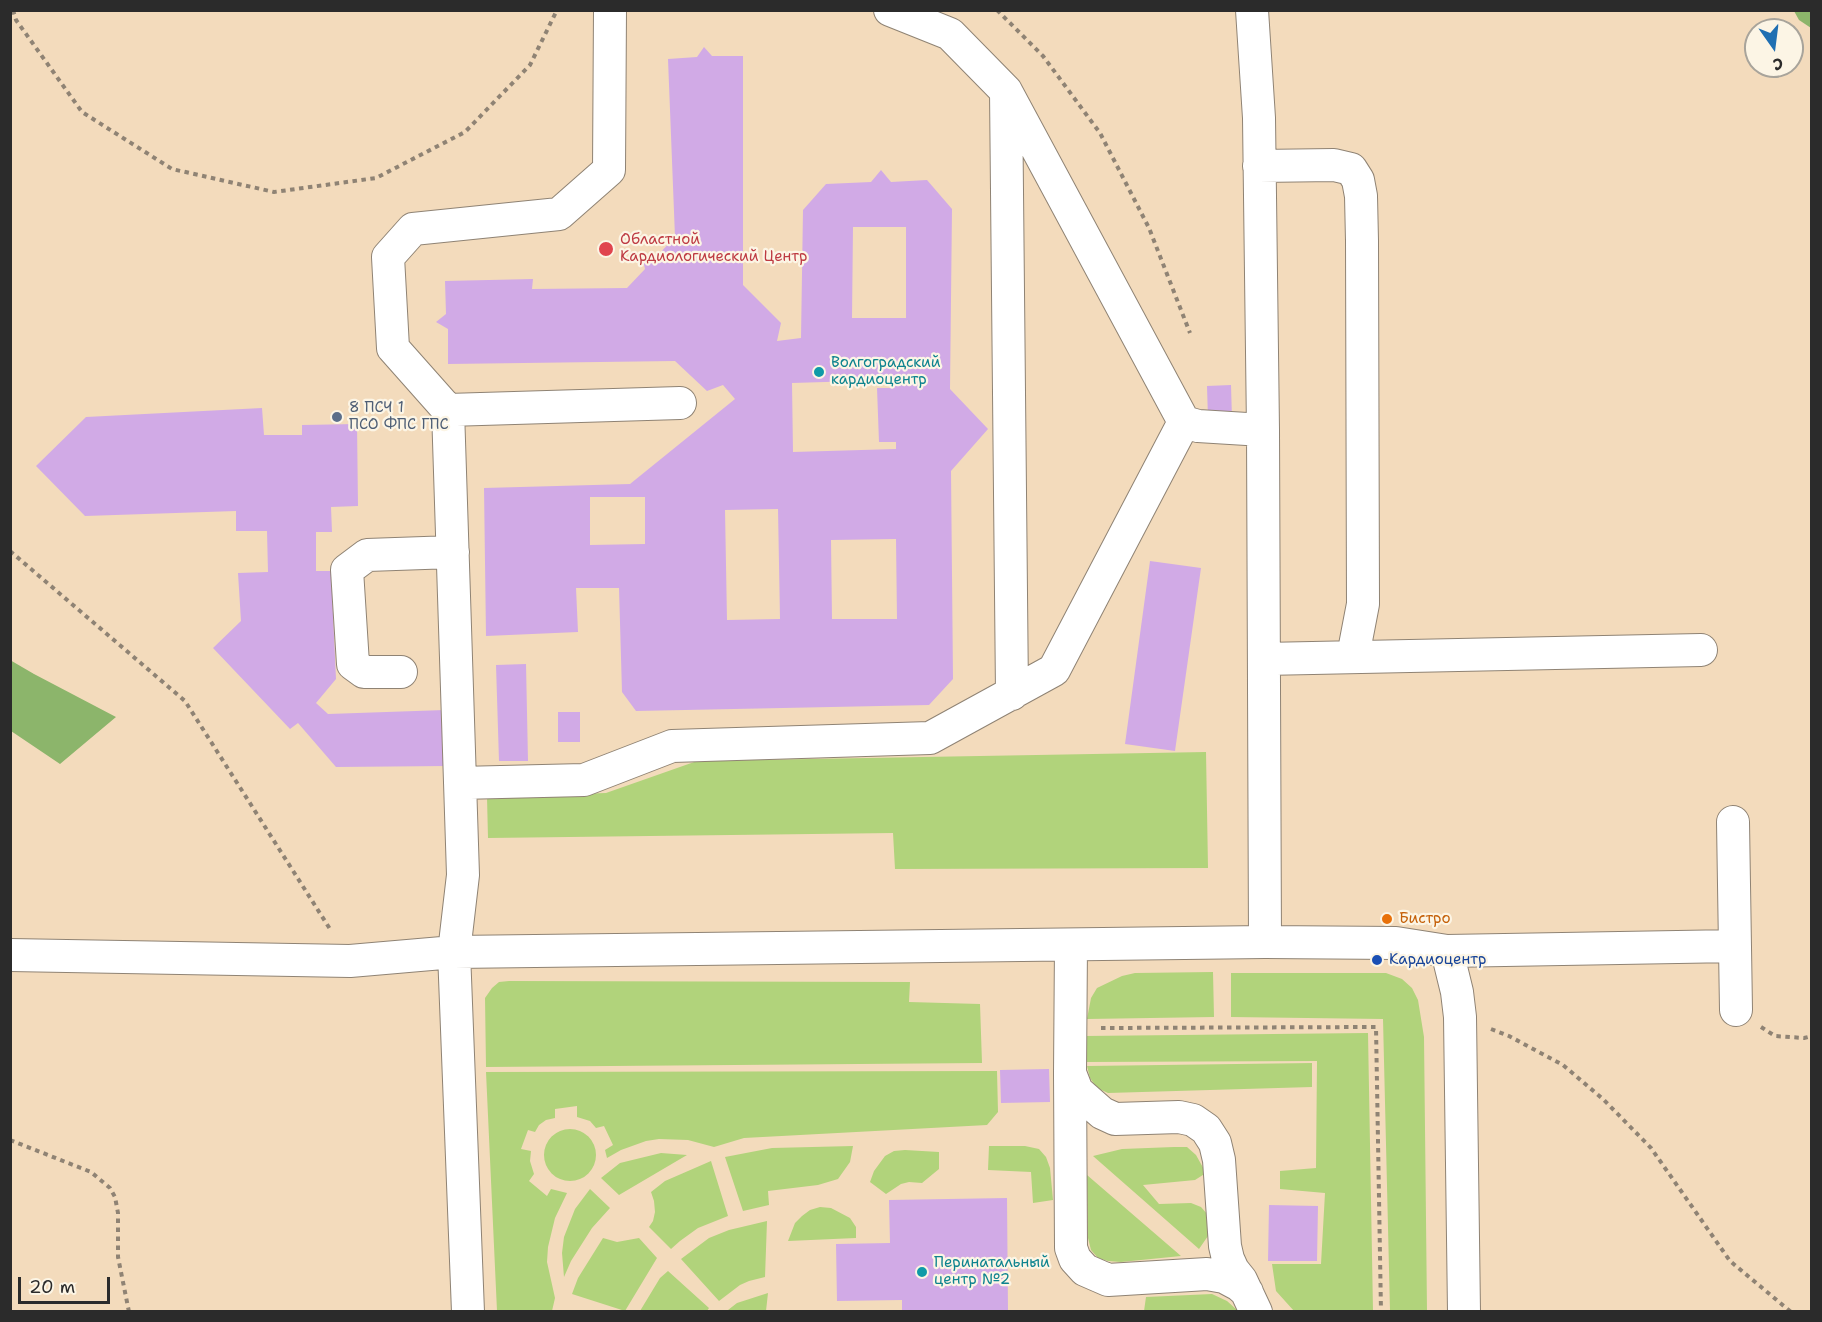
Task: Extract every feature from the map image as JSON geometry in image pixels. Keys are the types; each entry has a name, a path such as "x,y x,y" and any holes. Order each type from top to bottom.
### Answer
{"street":[{"path":"468,1311 454,952 463,875 448,410 393,348 388,257 413,229 559,214 609,170 610,10"},
{"path":"890,10 950,34 1006,91 1184,422 1198,426 1263,430"},
{"path":"1252,10 1259,118 1265,942"},
{"path":"1006,91 1012,694"},
{"path":"1259,166 1334,165 1351,169 1359,180 1362,253 1363,604 1353,656"},
{"path":"448,410 680,403"},
{"path":"460,783 584,780 672,746 930,738 1054,670 1184,422"},
{"path":"401,672 364,672 353,664 347,570 367,555 453,552"},
{"path":"1264,659 1701,650"},
{"path":"1733,822 1736,1010"},
{"path":"10,955 350,961 454,952 1265,942 1396,943 1447,951 1735,946"},
{"path":"1071,945 1071,1248 1075,1259 1085,1270 1108,1280 1207,1274 1224,1277 1239,1285 1251,1301"},
{"path":"1447,951 1457,992 1460,1017 1464,1311"},
{"path":"1071,1073 1077,1091 1102,1113 1115,1119 1179,1117 1193,1120 1206,1129 1215,1143 1219,1161 1224,1246 1230,1264 1251,1301"}],"path":[{"path":"13,10 16,20 82,112 172,170 274,192 376,178 465,132 530,65 557,10"},
{"path":"997,10 1043,56 1100,134 1149,228 1190,333"},
{"path":"10,551 185,701 350,961"},
{"path":"1736,1010 1775,1036 1804,1038 1812,1036"},
{"path":"1460,1017 1509,1036 1563,1065 1604,1100 1652,1148 1730,1261 1791,1311"},
{"path":"1071,1028 1376,1027 1382,1311"},
{"path":"10,1140 91,1172 110,1188 115,1197 118,1213 118,1257 129,1311"}],"green space":[{"path":"1794,11 1811,11 1811,28 1804,23 1804,18 1798,18"},
{"path":"10,660 116,717 60,764 11,731"},
{"path":"1206,752 1208,868 895,869 893,833 488,838 487,797 606,793 697,761"},
{"path":"1213,972 1214,1017 1087,1019 1091,998 1097,988 1122,976 1135,973"},
{"path":"1231,973 1386,973 1402,979 1412,988 1418,1000 1424,1037 1427,1311 1390,1311 1383,1019 1231,1017"},
{"path":"499,982 910,982 909,1002 980,1004 982,1063 486,1067 485,998"},
{"path":"1368,1033 1373,1311 1294,1311 1276,1291 1272,1264 1321,1264 1325,1193 1280,1189 1280,1171 1316,1168 1317,1061 1086,1062 1085,1036"},
{"path":"1312,1063 1312,1087 1108,1093 1097,1088 1090,1078 1087,1066"},
{"path":"997,1071 998,1112 987,1125 744,1138 714,1147 688,1140 659,1139 621,1150 607,1158 605,1150 613,1145 604,1126 596,1128 590,1121 577,1117 577,1106 555,1109 555,1118 546,1120 535,1132 528,1130 521,1149 531,1151 530,1161 534,1174 529,1181 547,1196 551,1189 567,1193 555,1218 548,1247 547,1262 555,1298 552,1311 497,1311 486,1072"},
{"path":"570,1129 584,1133 592,1141 596,1155 592,1169 584,1177 570,1181 556,1177 548,1169 544,1155 548,1141 556,1133"},
{"path":"853,1146 850,1162 838,1179 818,1185 768,1191 769,1205 743,1211 725,1157 772,1148"},
{"path":"989,1146 1025,1146 1039,1149 1046,1157 1050,1168 1053,1200 1033,1203 1031,1172 988,1170"},
{"path":"1187,1147 1196,1155 1206,1173 1195,1180 1143,1185 1159,1204 1191,1203 1201,1207 1208,1215 1210,1226 1208,1236 1199,1249 1093,1156 1122,1149"},
{"path":"894,1151 939,1152 939,1169 922,1183 901,1184 886,1194 870,1182 874,1171 885,1156"},
{"path":"661,1153 687,1155 619,1195 601,1178 620,1163"},
{"path":"711,1161 728,1216 698,1228 671,1249 649,1227 655,1212 651,1192 665,1181"},
{"path":"1087,1175 1181,1256 1121,1262 1098,1258 1091,1250 1088,1238"},
{"path":"590,1189 610,1208 592,1228 571,1261 564,1277 562,1253 564,1237 575,1209"},
{"path":"820,1207 831,1208 850,1218 856,1227 856,1238 788,1241 795,1223 810,1210"},
{"path":"767,1221 765,1277 740,1285 719,1301 681,1259 709,1238 729,1230"},
{"path":"603,1238 617,1242 639,1238 657,1258 625,1311 572,1294 578,1278"},
{"path":"668,1271 709,1308 707,1311 640,1311 660,1278"},
{"path":"768,1293 766,1311 729,1312 728,1310 737,1303"},
{"path":"1212,1294 1227,1301 1237,1310 1144,1311 1146,1297"}],"building":[{"name":"Волгоградский кардиоцентр","path":"704,47 712,56 743,56 743,285 781,323 777,341 801,338 803,210 826,184 871,182 881,170 891,182 927,180 952,209 950,389 988,429 951,471 953,679 929,705 636,711 622,692 619,588 576,588 578,632 486,636 484,488 630,484 735,399 723,385 707,391 675,361 448,364 448,329 436,322 446,314 445,281 533,279 532,289 627,288 645,269 642,256 656,257 675,237 668,59 697,57","holes":["853,227 906,227 906,318 852,318","892,380 892,388 877,388 879,442 896,442 896,449 793,452 792,383","590,497 645,497 645,544 590,545","778,509 780,619 727,620 725,510","896,539 897,619 832,619 831,540"]},
{"path":"1231,385 1232,419 1208,419 1207,386"},
{"path":"262,408 264,435 302,435 302,425 357,424 358,506 331,507 332,532 316,532 316,571 331,571 336,679 316,703 328,714 445,710 447,766 336,767 298,723 290,729 213,648 241,621 238,573 268,572 267,531 236,531 236,511 85,516 36,466 86,417"},
{"path":"1150,561 1201,568 1175,751 1125,744"},
{"path":"526,664 528,761 499,761 496,665"},
{"path":"558,712 580,712 580,742 558,742"},
{"path":"1049,1069 1050,1102 1001,1103 1000,1070"},
{"name":"Перинатальный центр №2","path":"1007,1198 1008,1312 902,1312 902,1300 837,1301 836,1244 890,1243 889,1200"},
{"path":"1269,1205 1318,1206 1317,1261 1268,1261"}],"place":[{"name":"Областной Кардиологический Центр","path":"606,249"},
{"name":"Волгоградский кардиоцентр","path":"819,372"},
{"name":"8 ПСЧ 1 ПСО ФПС ГПС","path":"337,417"},
{"name":"Бистро","path":"1387,919"},
{"name":"Кардиоцентр","path":"1377,960"},
{"name":"Перинатальный центр №2","path":"922,1272"}]}
